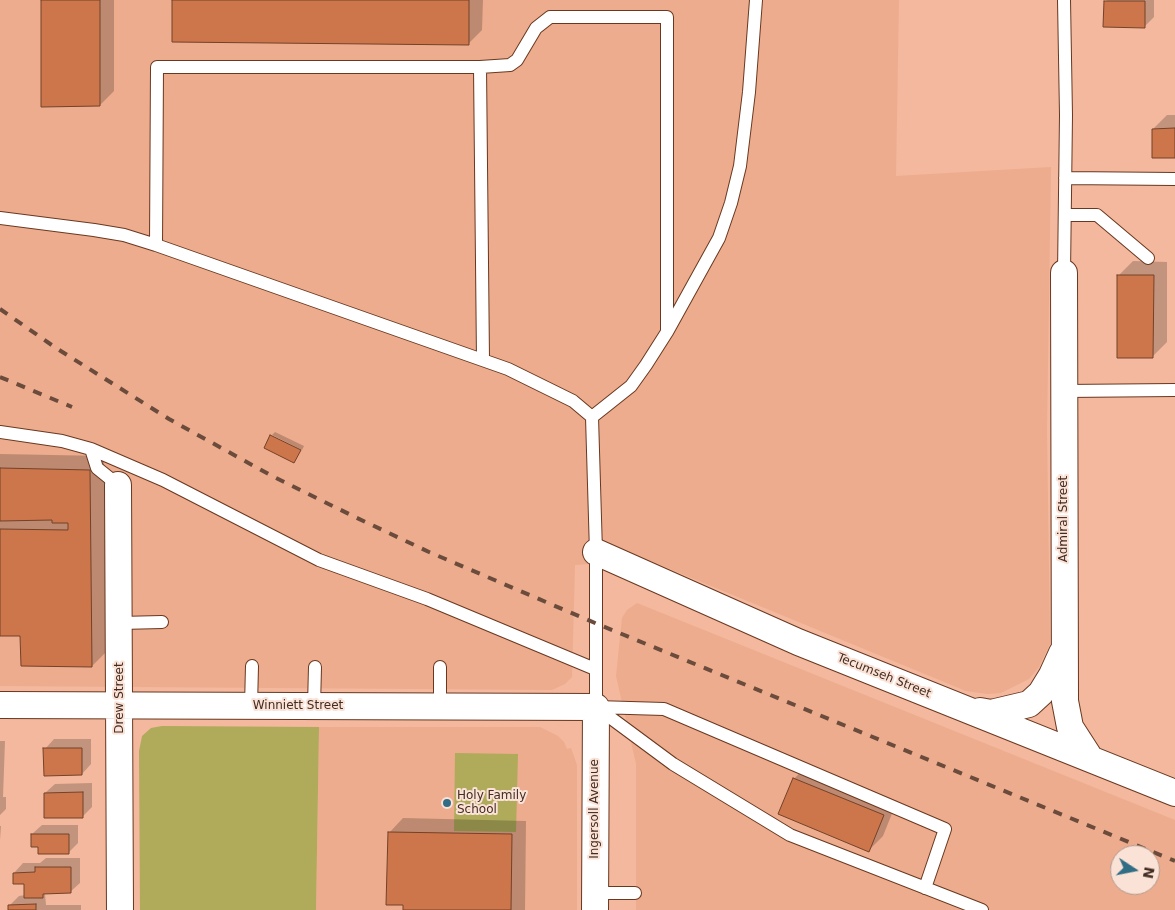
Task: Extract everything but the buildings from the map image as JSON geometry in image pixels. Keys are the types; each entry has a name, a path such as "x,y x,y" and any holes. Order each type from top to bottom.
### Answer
{"street":[{"name":"Admiral Street","path":"1064,273 1065,700 1070,727 1090,758"},
{"name":"Drew Street","path":"118,485 120,910"},
{"name":"Tecumseh Street","path":"596,552 798,642 1175,793"},
{"path":"970,710 991,713 1029,704 1041,693 1052,675 1061,657 1064,635"},
{"name":"Winniett Street","path":"0,706 596,707"},
{"name":"Ingersoll Avenue","path":"595,901 596,707"}],"lane":[{"path":"592,417 631,386 667,332 718,238 731,204 740,166 747,110 756,0"},
{"path":"1064,0 1064,273"},
{"path":"156,245 157,67 480,67 510,65 518,60 536,28 550,17 667,17 667,332"},
{"path":"480,67 483,360"},
{"path":"1065,178 1175,179"},
{"path":"1065,215 1097,215 1148,258"},
{"path":"0,218 114,233 156,245 508,368 573,401 592,417 596,552 596,707"},
{"path":"1064,391 1175,390"},
{"path":"0,432 62,441 90,449 163,480 319,560 428,599 595,670"},
{"path":"90,449 97,468 118,485"},
{"path":"120,623 162,622"},
{"path":"251,706 252,666"},
{"path":"314,706 315,667"},
{"path":"440,668 440,707"},
{"path":"596,707 673,764 790,835 982,910"},
{"path":"596,707 664,709 944,829 925,888"},
{"path":"595,901 635,893"}],"shaded area":[{"path":"0,0 899,0 896,176 1051,167 1047,430 1050,644 1039,667 1029,679 1001,693 987,694 966,691 648,560 575,565 572,677 565,684 552,690 0,686"},
{"path":"637,603 1175,820 1175,910 636,910 636,764 616,676 622,618 627,610"},
{"path":"162,726 319,727 316,910 140,910 139,751 142,736 151,728"},
{"name":"Holy Family School","path":"319,727 540,727 558,736 564,742 567,749 571,748 577,765 577,910 316,910"},
{"path":"455,753 518,754 517,793 481,792 517,794 516,832 454,831"}],"railway":[{"path":"0,309 56,348 169,419 272,476 429,552 595,623 1175,861"},
{"path":"0,377 72,407"}],"place":[{"name":"Holy Family School","path":"447,803"}]}
